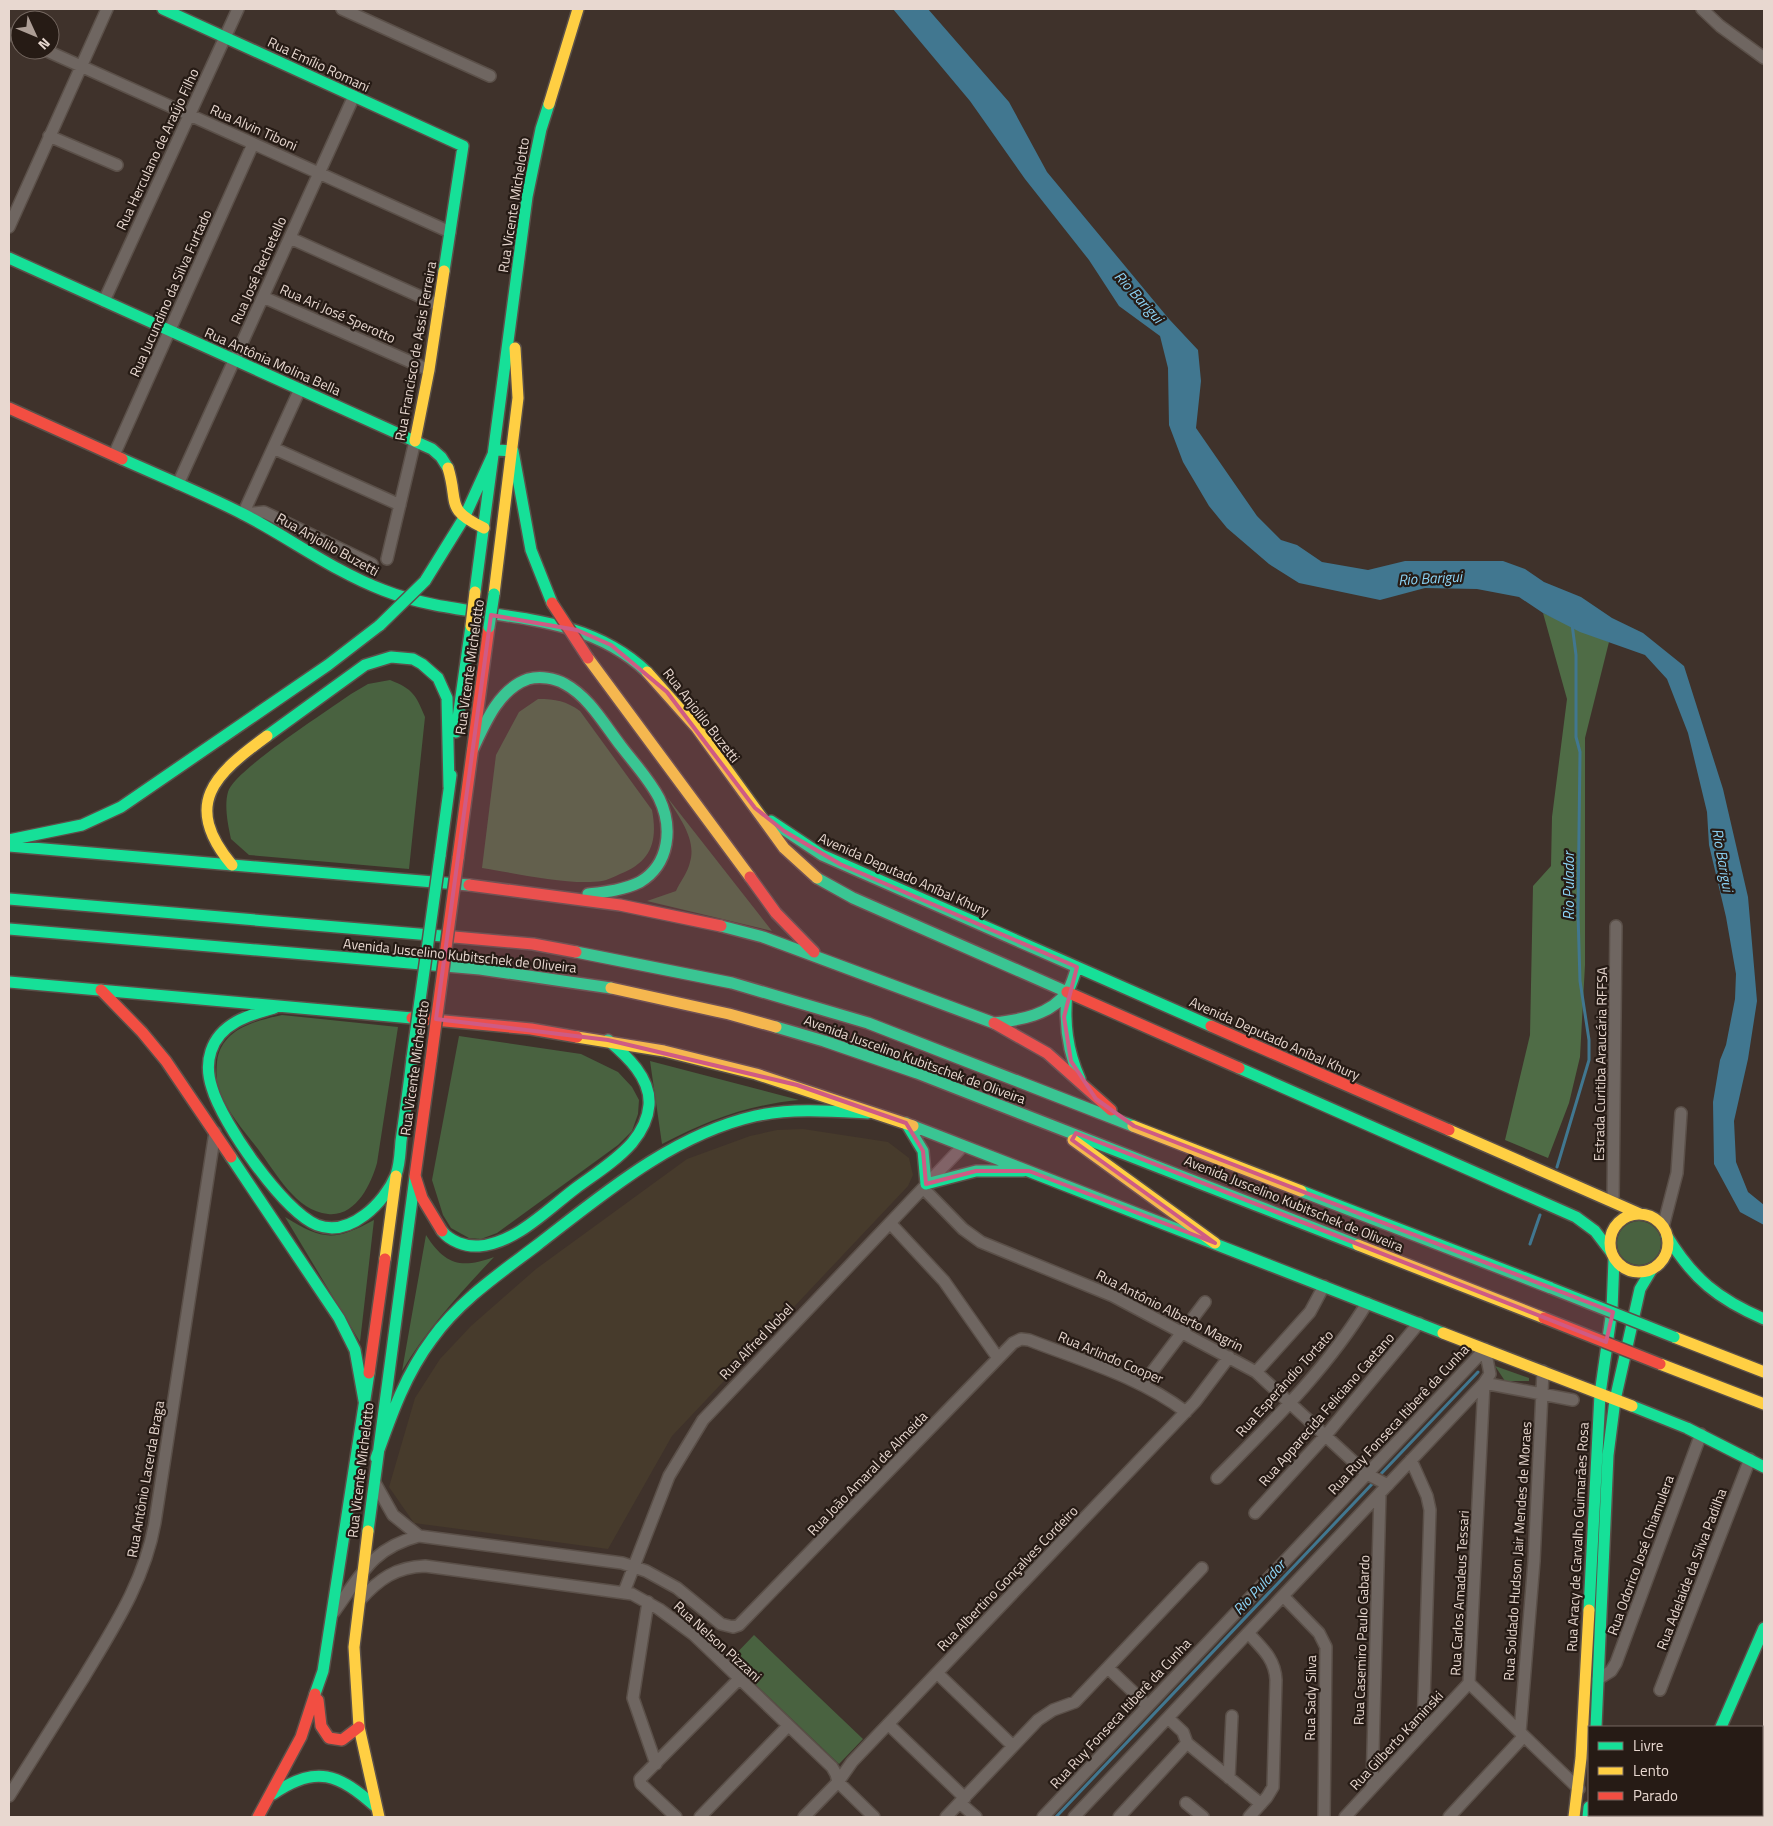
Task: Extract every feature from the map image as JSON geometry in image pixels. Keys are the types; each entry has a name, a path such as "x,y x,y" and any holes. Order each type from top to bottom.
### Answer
{"main road":[{"name":"Rua Emílio Romani","path":"163,9 464,146"},
{"name":"Rua Vicente Michelotto","path":"318,1693 334,1612 365,1406 495,450 521,236 534,160 551,92 578,9"},
{"name":"Rua Francisco de Assis Ferreira","path":"415,441 429,370 464,146"},
{"name":"Rua Antônia Molina Bella","path":"9,258 432,449 444,458 449,468 455,505 466,518"},
{"name":"Rua Vicente Michelotto","path":"378,1812 359,1726 354,1647 376,1458 513,451 518,379 512,322"},
{"name":"Rua Anjolilo Buzetti","path":"9,408 243,514 348,574 398,596 441,607 558,624 611,645 641,666 667,692 755,808"},
{"path":"9,840 82,825 121,807 328,665 380,626 425,580 445,554 466,518 495,450 513,451 531,550 552,603 588,658 776,913 822,959"},
{"path":"466,518 484,528"},
{"path":"232,865 216,842 208,821 207,798 210,788 222,770 355,672 380,659 407,657 418,660 433,671 444,685 447,698 449,787"},
{"path":"473,749 495,709 509,691 528,680 552,679 564,683 585,700 654,790 664,809 667,829 667,844 658,865 641,881 629,886 614,891 567,897"},
{"path":"755,808 790,855 804,868 836,890 1576,1217 1595,1231 1612,1256 1627,1270 1644,1272 1654,1268 1672,1268 1699,1281"},
{"name":"Avenida Deputado Aníbal Khury","path":"755,808 784,831 822,856 1640,1214"},
{"path":"199,862 209,854 216,842"},
{"path":"9,846 475,885 662,912 735,929 994,1022 1024,1038 1048,1054 1096,1099 1134,1126"},
{"name":"Avenida Juscelino Kubitschek de Oliveira","path":"9,899 533,944 636,962 732,983 868,1023 1764,1372"},
{"name":"Avenida Juscelino Kubitschek de Oliveira","path":"9,929 480,969 639,993 729,1014 833,1044 917,1072 1049,1122 1764,1404"},
{"path":"1077,967 1067,992 1064,1017 1065,1039 1071,1061 1082,1081 1096,1099"},
{"path":"9,982 466,1022 608,1040 664,1051 756,1074 882,1114 1214,1243 1701,1434 1764,1467"},
{"path":"101,990 155,1047 216,1132 348,1335 358,1366 365,1406"},
{"path":"994,1022 1010,1022 1033,1015 1054,1004 1067,992"},
{"path":"284,1005 236,1021 217,1037 211,1049 209,1075 212,1090 224,1115 279,1193 303,1218 316,1224 329,1228 354,1223 375,1206 397,1171"},
{"path":"415,1177 431,1217 444,1235 453,1240 462,1244 486,1245 510,1237 524,1229 613,1159 628,1146 643,1126 649,1105 646,1085 631,1062 608,1040"},
{"path":"376,1458 411,1371 420,1354 446,1322 488,1283 640,1168 688,1141 717,1128 767,1113 807,1110 882,1114"},
{"path":"1049,1122 1214,1243"},
{"path":"906,1123 923,1151 925,1186 976,1171 1029,1171"},
{"path":"1612,1256 1611,1233 1616,1225 1631,1215 1640,1214 1657,1220 1683,1262 1699,1281 1724,1301 1764,1319"},
{"path":"1654,1268 1667,1252 1665,1231"},
{"name":"Rua Aracy de Carvalho Guimarães Rosa","path":"1574,1814 1579,1789 1600,1394 1603,1358 1615,1299 1612,1256"},
{"name":"Rua Aracy de Carvalho Guimarães Rosa","path":"1596,1726 1608,1454 1615,1400 1640,1289 1654,1268"},
{"path":"1721,1726 1764,1628"},
{"path":"318,1693 321,1726 329,1738 342,1740 359,1726"},
{"path":"258,1817 301,1737 318,1693"},
{"path":"270,1797 293,1781 321,1774 336,1777 349,1783 378,1812"}],"street":[{"path":"9,227 107,9"},
{"name":"Rua Herculano de Araújo Filho","path":"104,301 238,9"},
{"path":"342,9 490,76"},
{"path":"1702,9 1720,26 1764,58"},
{"name":"Rua Alvin Tiboni","path":"60,57 450,232"},
{"name":"Rua José Rechetello","path":"178,484 354,96"},
{"path":"50,136 117,165"},
{"name":"Rua Jucundino da Silva Furtado","path":"114,455 253,144"},
{"path":"290,238 439,305"},
{"name":"Rua Ari José Sperotto","path":"263,296 429,370"},
{"path":"300,389 243,514 264,512 372,564"},
{"name":"Rua Francisco de Assis Ferreira","path":"386,559 415,441"},
{"path":"273,448 400,505"},
{"name":"Estrada Curitiba Araucária RFFSA","path":"1614,1202 1616,926"},
{"path":"1665,1231 1677,1173 1681,1113"},
{"name":"Rua Antônio Lacerda Braga","path":"9,1796 113,1628 140,1578 147,1560 155,1522 216,1132"},
{"name":"Rua Alfred Nobel","path":"624,1592 669,1476 703,1420 963,1146"},
{"name":"Rua Antônio Alberto Magrin","path":"925,1186 963,1229 981,1242 1113,1296 1256,1372 1384,1489"},
{"path":"890,1222 944,1281 998,1358"},
{"path":"1256,1372 1310,1312 1324,1286"},
{"path":"1143,1384 1206,1302"},
{"name":"Rua Esperândio Tortato","path":"1217,1478 1290,1403 1342,1343 1367,1303"},
{"name":"Rua Apparecida Feliciano Caetano","path":"1255,1513 1326,1435 1419,1323"},
{"name":"Rua João Amaral de Almeida","path":"733,1627 754,1612 998,1358 1021,1338"},
{"name":"Rua Arlindo Cooper","path":"1021,1338 1143,1384 1163,1395 1186,1412"},
{"name":"Rua Ruy Fonseca Itiberê da Cunha","path":"1484,1383 1490,1374 1485,1349"},
{"name":"Rua Ruy Fonseca Itiberê da Cunha","path":"1043,1817 1485,1349"},
{"name":"Rua Albertino Gonçalves Cordeiro","path":"804,1817 838,1782 852,1762 1186,1412 1229,1357"},
{"name":"Rua Soldado Hudson Jair Mendes de Moraes","path":"1522,1734 1534,1561 1543,1372"},
{"path":"1074,1817 1484,1383 1573,1400"},
{"name":"Rua Carlos Amadeus Tessari","path":"1484,1383 1470,1683 1579,1789"},
{"name":"Rua Odorico José Chiamulera","path":"1598,1679 1610,1671 1616,1663 1701,1434"},
{"name":"Rua Adelaide da Silva Padilha","path":"1660,1690 1750,1459"},
{"path":"1411,1460 1428,1496 1430,1510 1423,1731"},
{"path":"374,1480 394,1515 419,1536"},
{"name":"Rua Casemiro Paulo Gabardo","path":"1372,1787 1384,1489"},
{"name":"Rua Nelson Pizzani","path":"334,1612 372,1560 390,1546 419,1536 608,1560 634,1566 677,1588 721,1624 733,1627"},
{"name":"Rua Nelson Pizzani","path":"358,1603 372,1588 392,1572 404,1568 425,1566 624,1592 648,1602 681,1624 832,1767 838,1782 874,1817"},
{"path":"946,1817 1042,1716 1072,1704 1202,1568"},
{"name":"Rua Sady Silva","path":"1283,1596 1319,1633 1326,1647 1324,1817"},
{"path":"648,1602 633,1698 656,1764"},
{"path":"1248,1633 1269,1656 1276,1671 1274,1782 1271,1792 1249,1817"},
{"path":"1108,1668 1148,1706"},
{"path":"936,1673 1013,1746"},
{"path":"676,1817 640,1781 739,1679"},
{"name":"Rua Gilberto Kaminski","path":"1350,1815 1372,1787 1470,1683"},
{"path":"1229,1778 1232,1716"},
{"path":"1168,1718 1183,1732 1187,1743 1261,1804"},
{"path":"888,1724 962,1800 976,1817"},
{"path":"700,1817 788,1726"},
{"path":"1449,1817 1522,1734"},
{"path":"1119,1817 1187,1743"},
{"path":"1186,1804 1203,1817"},
{"path":"1563,1817 1574,1814"}],"highlighted area":[{"path":"491,615 577,630 611,645 667,692 755,808 784,831 840,864 1077,967 1064,1017 1071,1061 1096,1099 1134,1126 1613,1312 1606,1342 1076,1133 1072,1140 1215,1243 1029,1171 976,1171 926,1184 923,1151 906,1123 797,1085 608,1040 436,1019"}],"shaded area":[{"path":"803,1129 888,1142 909,1158 913,1175 908,1186 672,1436 608,1549 414,1523 389,1487 415,1398 440,1359 471,1326 536,1269 687,1159 750,1136 777,1130"}],"green space":[{"path":"1543,613 1609,642 1585,738 1585,965 1580,1057 1569,1103 1548,1158 1505,1140 1530,1035 1533,886 1551,866 1552,817 1567,699"},
{"path":"390,680 404,686 413,694 425,717 409,869 249,855 231,839 226,803 228,792 234,782 246,770 351,694 368,684"},
{"path":"538,699 560,701 580,711 652,810 654,832 650,850 631,869 602,881 575,882 482,868 496,755 519,712"},
{"path":"667,797 772,931 647,901 676,891 690,862 691,845 689,836"},
{"path":"282,1015 398,1027 377,1163 371,1180 361,1198 347,1210 338,1214 328,1214 306,1206 288,1189 232,1115 219,1089 217,1062 225,1042 241,1028 261,1020"},
{"path":"459,1036 581,1054 618,1072 632,1087 639,1100 638,1114 632,1131 618,1145 497,1233 481,1239 469,1238 451,1228 443,1215 432,1180"},
{"path":"650,1061 799,1100 780,1102 728,1115 662,1144"},
{"path":"285,1217 309,1231 329,1235 349,1232 374,1220 360,1342"},
{"path":"1635,1221 1643,1221 1655,1227 1661,1243 1655,1259 1643,1265 1635,1265 1623,1259 1617,1247 1617,1239 1623,1227"},
{"path":"426,1235 440,1253 455,1262 472,1263 494,1257 433,1326 402,1371"},
{"path":"1495,1366 1529,1378 1529,1381 1505,1381"},
{"path":"754,1635 863,1739 839,1764 730,1660"}],"water":[{"name":"Rio Barigui","path":"893,9 928,9 1009,102 1047,172 1169,319 1198,350 1201,381 1196,428 1257,516 1281,540 1297,545 1322,562 1368,570 1405,561 1503,561 1525,569 1544,582 1581,597 1612,618 1643,633 1684,666 1723,789 1748,897 1757,1001 1748,1059 1734,1121 1736,1162 1748,1192 1764,1205 1764,1225 1740,1212 1714,1164 1713,1102 1720,1060 1726,1045 1735,999 1736,974 1726,917 1709,845 1707,812 1688,733 1667,679 1645,655 1580,632 1543,613 1519,597 1477,589 1425,588 1380,600 1299,583 1269,564 1227,528 1209,506 1183,462 1169,425 1168,368 1160,336 1119,306 1089,260 1025,179 970,101"}],"waterway":[{"name":"Rio Pulador","path":"1557,1167 1589,1060 1589,1040 1580,981 1578,914 1580,752 1576,737 1576,655 1572,624"},
{"name":"Rio Pulador","path":"1530,1244 1540,1215"},
{"name":"Rio Pulador","path":"1378,1477 1478,1372"},
{"name":"Rio Pulador","path":"1056,1817 1374,1482"}],"traffic: fast":[{"path":"163,9 463,146 444,271"},
{"path":"475,592 527,197 541,129 549,104"},
{"path":"9,258 432,449 441,457 448,468"},
{"path":"425,581 464,518 495,450 513,451 531,550 552,603"},
{"path":"122,459 243,514 329,564 383,590 417,601 520,618 554,625 587,635 618,650 647,672"},
{"path":"380,625 425,581"},
{"path":"489,627 494,594"},
{"path":"9,840 82,825 121,807 328,665 380,625"},
{"path":"456,732 471,626"},
{"path":"267,736 365,665 391,657 413,659 438,678 447,698 449,787"},
{"path":"473,749 488,718 501,699 518,684 528,679 542,678 561,682 574,689 596,712 655,791 663,809 667,833 663,855 658,865 640,882 628,887 588,894"},
{"path":"440,856 451,775"},
{"path":"771,821 822,855 1077,967"},
{"path":"9,846 469,885"},
{"path":"412,1058 440,856"},
{"path":"817,878 853,898 1067,992"},
{"path":"9,899 454,937"},
{"path":"721,926 763,937 994,1023 1024,1018 1052,1006 1069,989 1077,967 1211,1026"},
{"path":"9,929 480,969 611,988"},
{"path":"576,952 732,983 868,1023 1133,1126"},
{"path":"9,982 412,1018"},
{"path":"1067,992 1066,1015 1069,1047 1080,1079"},
{"path":"274,1008 245,1017 221,1033 211,1051 210,1079 218,1103 228,1122 255,1164 288,1203 303,1217 317,1225 329,1228 354,1222 375,1206 391,1185 399,1162 412,1058"},
{"path":"776,1027 824,1041 917,1073 1358,1245"},
{"path":"442,1231 454,1240 468,1245 493,1244 506,1239 531,1224 626,1150 646,1120 649,1095 642,1077 636,1068 608,1040"},
{"path":"1239,1068 1576,1217 1595,1231 1611,1252"},
{"path":"376,1458 406,1381 422,1353 454,1312 480,1289 612,1187 667,1152 695,1137 724,1125 755,1116 797,1111 868,1113"},
{"path":"906,1123 923,1151 926,1184 976,1171 1023,1171"},
{"path":"913,1126 1443,1333"},
{"path":"231,1157 339,1318 355,1350 365,1406"},
{"path":"368,1531 415,1177"},
{"path":"1301,1191 1551,1288"},
{"path":"1667,1236 1687,1264 1708,1286 1733,1304 1764,1319"},
{"path":"1600,1394 1612,1310 1614,1259"},
{"path":"1615,1400 1640,1289 1652,1269"},
{"path":"1551,1288 1674,1337"},
{"path":"315,1694 323,1671 369,1373"},
{"path":"1589,1610 1600,1394"},
{"path":"1596,1726 1608,1455 1615,1400"},
{"path":"1632,1406 1687,1428 1764,1467"},
{"path":"1721,1726 1764,1628"},
{"path":"273,1794 302,1779 315,1776 327,1777 338,1780 350,1787 376,1807"}],"traffic: slow":[{"path":"549,104 578,9"},
{"path":"415,441 429,370 444,271"},
{"path":"494,594 518,398 515,348"},
{"path":"448,468 455,504 458,510 463,516 484,528"},
{"path":"471,626 475,592"},
{"path":"588,658 750,877"},
{"path":"647,672 696,727 784,848 817,878"},
{"path":"232,865 217,844 209,824 207,807 211,792 220,777 232,764 267,736"},
{"path":"611,988 729,1014 776,1027"},
{"path":"577,1037 664,1051 756,1074 913,1126"},
{"path":"1133,1126 1301,1191"},
{"path":"1449,1130 1640,1214"},
{"path":"1073,1140 1215,1243"},
{"path":"385,1259 396,1176"},
{"path":"1633,1214 1645,1214 1660,1222 1668,1237 1668,1243 1668,1249 1660,1264 1645,1272 1633,1272 1618,1264 1610,1249 1610,1237 1618,1222 1633,1214"},
{"path":"1358,1245 1544,1318"},
{"path":"1443,1333 1632,1406"},
{"path":"1674,1337 1764,1372"},
{"path":"1660,1364 1764,1404"},
{"path":"368,1531 354,1647 359,1727 379,1817"},
{"path":"1574,1817 1581,1758 1589,1610"}],"traffic: jam":[{"path":"9,408 122,459"},
{"path":"552,603 588,658"},
{"path":"458,858 489,627"},
{"path":"431,1060 458,858"},
{"path":"750,877 776,913 814,952"},
{"path":"469,885 620,905 721,926"},
{"path":"454,937 533,944 576,952"},
{"path":"101,990 142,1032 166,1061 231,1157"},
{"path":"1067,992 1239,1068"},
{"path":"412,1018 531,1029 577,1037"},
{"path":"994,1023 1047,1053 1111,1110"},
{"path":"1211,1026 1449,1130"},
{"path":"431,1060 415,1176 422,1198 442,1231"},
{"path":"369,1373 385,1259"},
{"path":"1544,1318 1660,1364"},
{"path":"258,1817 301,1737 315,1694"},
{"path":"318,1700 321,1726 329,1738 342,1740 359,1727"}]}
